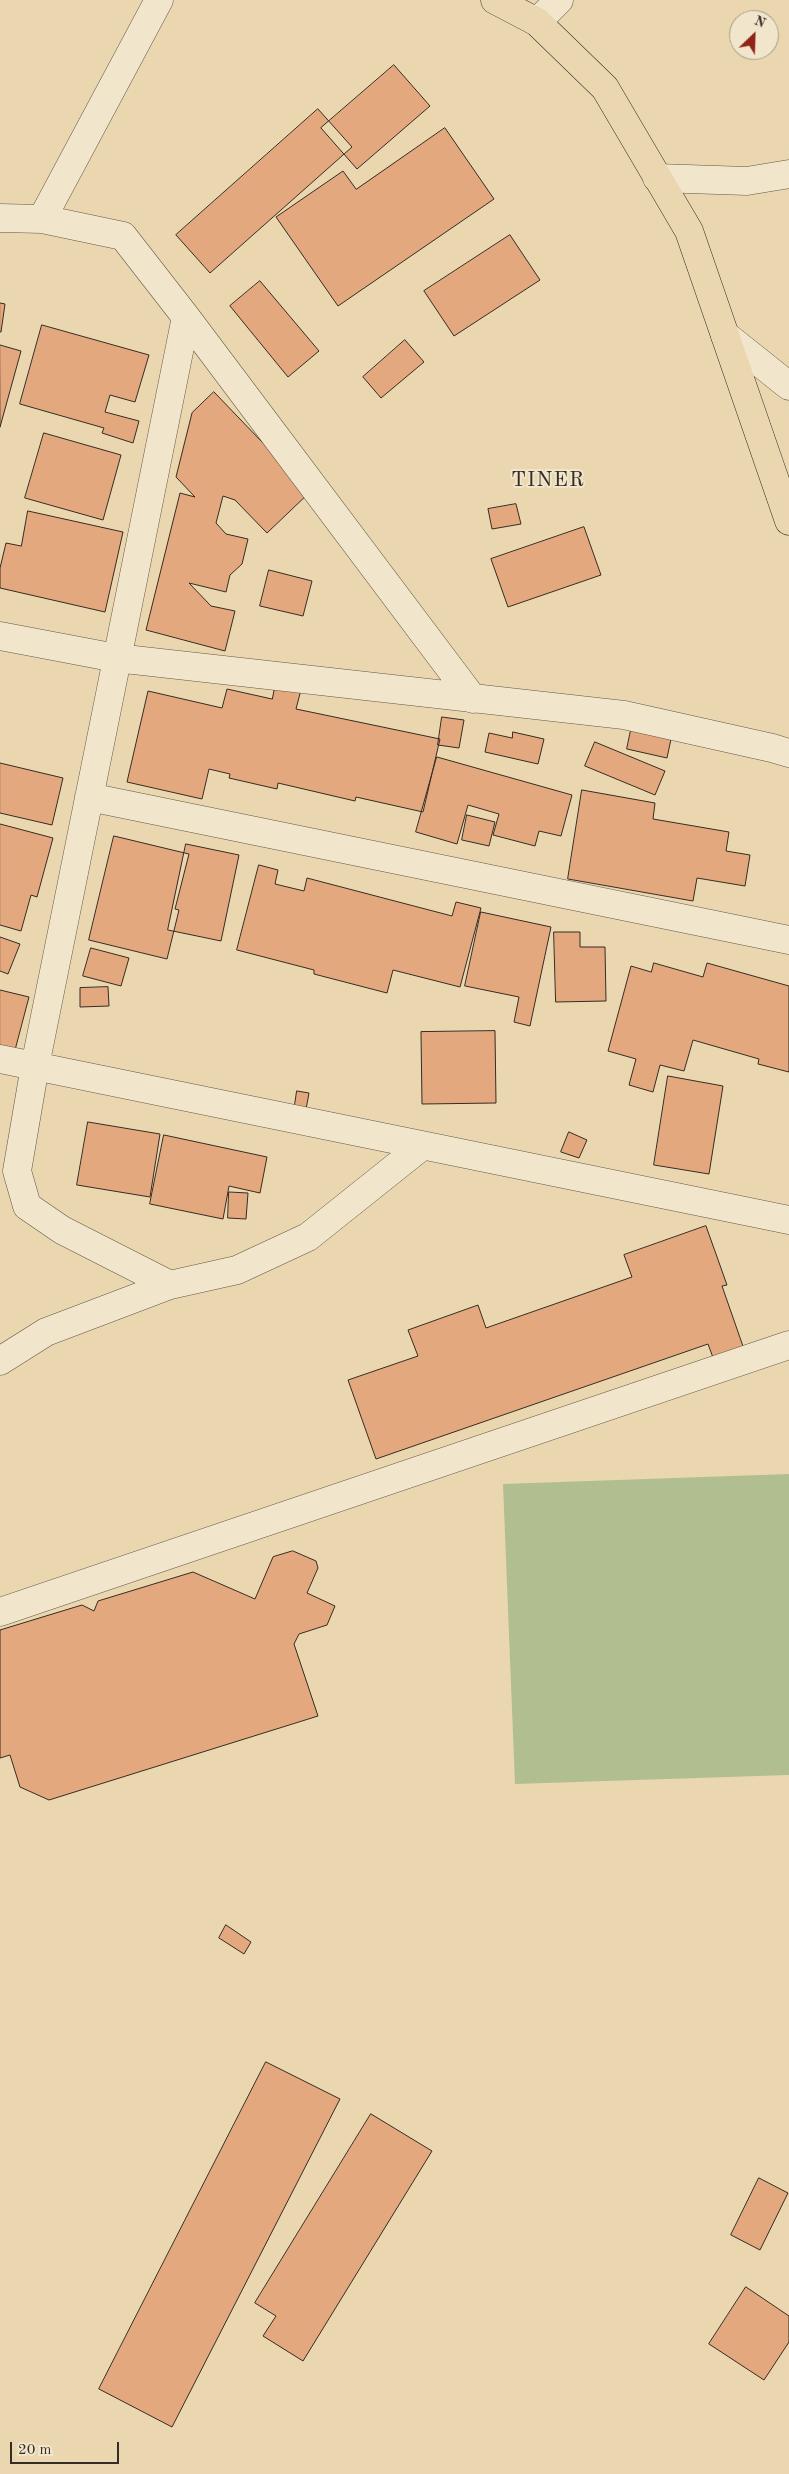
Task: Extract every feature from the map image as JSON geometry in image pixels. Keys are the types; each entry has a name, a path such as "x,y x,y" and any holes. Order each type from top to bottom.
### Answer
{"main road":[{"path":"496,0 537,22 605,88 689,231 789,521"}],"street":[{"path":"42,219 159,0"},
{"path":"537,22 559,0"},
{"path":"657,178 747,181 789,174"},
{"path":"0,218 42,219 123,236 473,699"},
{"path":"170,1285 62,1230 27,1206 17,1171 35,1066 186,317"},
{"path":"725,335 789,386"},
{"path":"0,636 116,658 624,715 789,753"},
{"path":"89,797 789,940"},
{"path":"0,1059 789,1220"},
{"path":"0,1360 46,1332 170,1285 237,1270 308,1237 422,1146"},
{"path":"0,1612 789,1344"}],"green space":[{"path":"789,1474 789,1775 515,1784 503,1484"}],"building":[{"path":"394,65 430,106 357,169 321,128"},
{"path":"318,109 352,147 210,273 176,235"},
{"path":"445,128 494,199 338,306 276,217 343,171 356,189"},
{"path":"510,235 540,280 454,336 424,291"},
{"path":"260,281 319,351 288,377 230,306"},
{"path":"0,303 5,304 1,332 0,332"},
{"path":"42,325 149,355 135,402 110,395 105,412 139,421 133,443 102,433 104,428 20,404"},
{"path":"405,340 424,362 381,398 363,377"},
{"path":"0,345 21,351 0,427"},
{"path":"214,392 310,492 267,533 235,500 223,496 216,523 226,534 248,539 242,564 230,575 226,592 189,583 211,606 235,611 225,651 146,630 180,493 195,497 176,477 192,413"},
{"path":"44,433 121,455 103,520 25,498"},
{"path":"516,504 521,524 492,529 488,509"},
{"path":"28,511 123,532 105,612 0,588 0,568 6,543 21,546"},
{"path":"584,527 601,575 508,607 491,559"},
{"path":"269,570 312,581 303,616 260,606"},
{"path":"277,676 303,682 296,709 440,739 423,812 356,797 355,801 278,783 277,789 229,778 230,774 209,769 202,799 127,782 148,691 222,708 227,689 272,699"},
{"path":"442,717 464,720 459,748 438,745"},
{"path":"631,730 671,739 667,758 627,749"},
{"path":"513,732 544,739 538,764 485,752 489,733 512,738"},
{"path":"595,742 665,771 655,795 585,766"},
{"path":"437,757 572,795 561,836 539,831 535,846 493,835 499,814 468,805 457,844 416,832"},
{"path":"0,763 63,778 52,825 0,813"},
{"path":"582,790 655,803 653,819 729,832 726,851 750,855 745,886 697,878 693,901 568,879"},
{"path":"467,815 495,822 489,846 462,840"},
{"path":"0,824 53,838 37,897 31,895 21,931 0,925"},
{"path":"114,836 189,854 175,909 179,910 167,959 89,940"},
{"path":"186,844 239,855 221,941 168,930"},
{"path":"259,865 278,870 275,884 304,891 307,878 452,916 456,902 481,908 460,987 393,970 387,993 314,974 314,970 237,950"},
{"path":"481,912 551,927 530,1026 514,1022 519,997 465,986"},
{"path":"554,932 580,932 580,947 605,947 606,1001 556,1002"},
{"path":"0,937 20,944 8,974 0,971"},
{"path":"91,948 129,958 121,986 83,976"},
{"path":"654,963 703,977 707,963 789,986 789,1072 758,1064 759,1059 693,1040 684,1071 660,1065 653,1092 629,1085 636,1059 608,1051 631,966 651,972"},
{"path":"108,987 109,1006 80,1007 80,988"},
{"path":"0,990 29,997 15,1050 0,1046"},
{"path":"495,1031 496,1103 422,1104 421,1032"},
{"path":"668,1076 723,1086 709,1174 654,1165"},
{"path":"297,1091 309,1093 304,1120 293,1118"},
{"path":"88,1122 160,1134 150,1197 77,1185"},
{"path":"569,1132 587,1140 579,1158 561,1152"},
{"path":"164,1135 267,1157 260,1193 229,1186 223,1219 150,1204"},
{"path":"229,1192 248,1193 246,1219 228,1218"},
{"path":"706,1226 727,1285 722,1286 745,1352 715,1363 708,1344 376,1459 348,1380 418,1356 408,1330 478,1305 486,1328 632,1277 624,1255"},
{"path":"293,1551 316,1561 318,1568 307,1593 335,1606 327,1625 299,1634 294,1644 318,1716 49,1800 20,1787 10,1755 0,1758 0,1630 82,1605 94,1611 98,1601 193,1572 255,1599 273,1557"},
{"path":"226,1925 251,1942 244,1954 219,1938"},
{"path":"266,2062 340,2099 172,2427 99,2389"},
{"path":"371,2114 432,2151 303,2361 263,2336 276,2316 255,2303"},
{"path":"759,2178 788,2193 760,2250 731,2235"},
{"path":"746,2287 789,2316 789,2342 764,2380 709,2344"}],"district":[{"name":"TINER","path":"548,480"}]}
